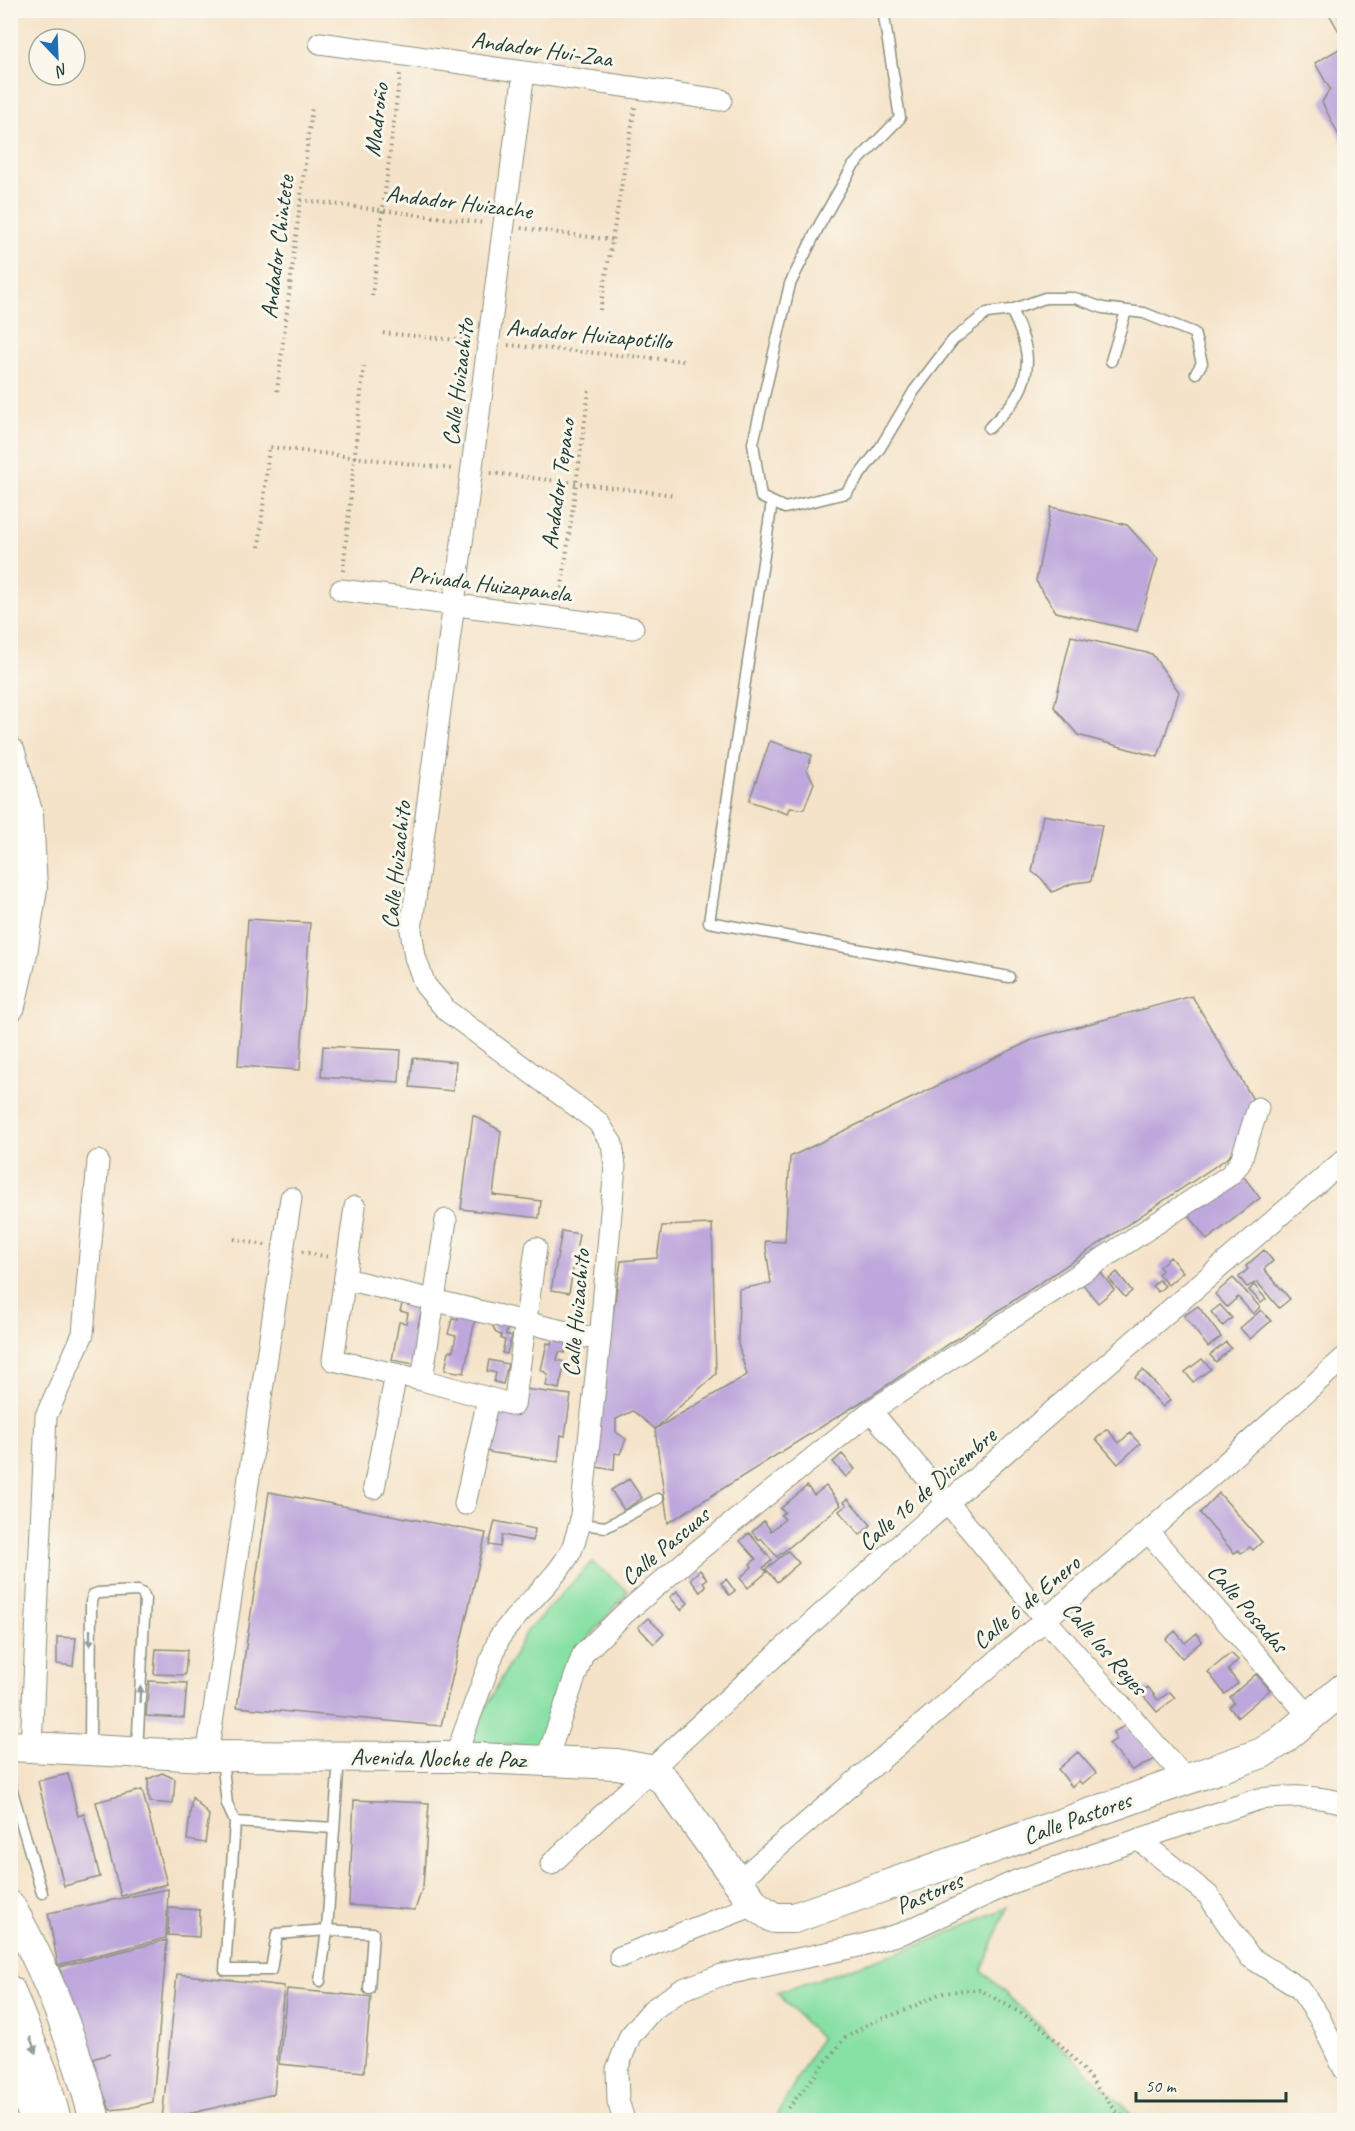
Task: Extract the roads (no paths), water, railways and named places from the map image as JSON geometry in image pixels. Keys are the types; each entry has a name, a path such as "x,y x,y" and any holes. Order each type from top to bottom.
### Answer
{"street":[{"name":"Andador Hui-Zaa","path":"320,43 721,100"},
{"name":"Calle Huizachito","path":"455,1757 499,1638 511,1621 558,1570 571,1551 580,1524 600,1340 615,1166 612,1144 598,1122 447,1011 425,985 415,957 411,930 524,72"},
{"name":"Privada Huizapanela","path":"341,590 633,628"},
{"path":"10,753 28,815 32,888 22,953 10,1006"},
{"path":"10,841 12,871 10,893"},
{"name":"Calle Pascuas","path":"546,1761 584,1654 624,1614 694,1554 871,1411 1230,1175 1240,1163 1258,1108"},
{"name":"Calle 16 de Diciembre","path":"551,1864 649,1770 949,1503 1344,1160"},
{"path":"21,1746 46,1416 83,1334 98,1161"},
{"path":"214,1756 291,1198"},
{"path":"354,1207 333,1360 422,1380 514,1405 536,1248"},
{"path":"422,1380 446,1220"},
{"path":"347,1270 433,1299 600,1340"},
{"name":"Calle 6 de Enero","path":"620,1957 746,1893 1045,1619 1148,1532 1344,1358"},
{"path":"374,1488 396,1374"},
{"path":"465,1504 488,1399"},
{"name":"Calle los Reyes","path":"871,1411 1045,1619 1186,1779"},
{"name":"Calle Posadas","path":"1148,1532 1310,1717"},
{"name":"Calle Pastores","path":"746,1893 774,1918 794,1918 1262,1753 1281,1741 1344,1688"},
{"name":"Avenida Noche de Paz","path":"21,1746 214,1756 455,1757 617,1764 649,1770"},
{"path":"649,1770 664,1780 746,1893"},
{"name":"Pastores","path":"624,2121 618,2101 617,2069 630,2036 652,2010 683,1989 723,1975 859,1947 903,1933 1016,1881 1259,1799 1290,1796 1329,1798 1344,1803"},
{"path":"1139,1840 1208,1895 1250,1957 1285,1977 1300,1989 1319,2017 1344,2069"},
{"path":"10,1906 17,1942 59,2057 78,2121"},
{"path":"17,1942 48,1981 80,2064 95,2121"},
{"path":"10,1991 43,2074 56,2121"},
{"path":"10,2047 35,2121"}],"lane":[{"path":"883,10 900,118 853,166 790,284 753,443 761,498 785,508 846,493 880,448 914,391 953,340 987,313 1011,310 1045,298 1075,298 1103,308 1144,313 1194,333 1202,363 1196,374"},
{"path":"989,429 1017,397 1028,369 1023,333 1011,310"},
{"path":"1111,361 1126,311"},
{"path":"772,502 709,922 1010,977"},
{"path":"580,1524 606,1527 658,1499"},
{"path":"90,1750 91,1602 93,1595 138,1591 145,1599 137,1752"},
{"path":"214,1756 227,1804 235,1822 225,1970 271,1970 277,1934 327,1929 373,1933 369,1989"},
{"path":"320,1982 327,1929 339,1756"},
{"path":"11,1786 42,1893"},
{"path":"235,1822 334,1828"}]}
